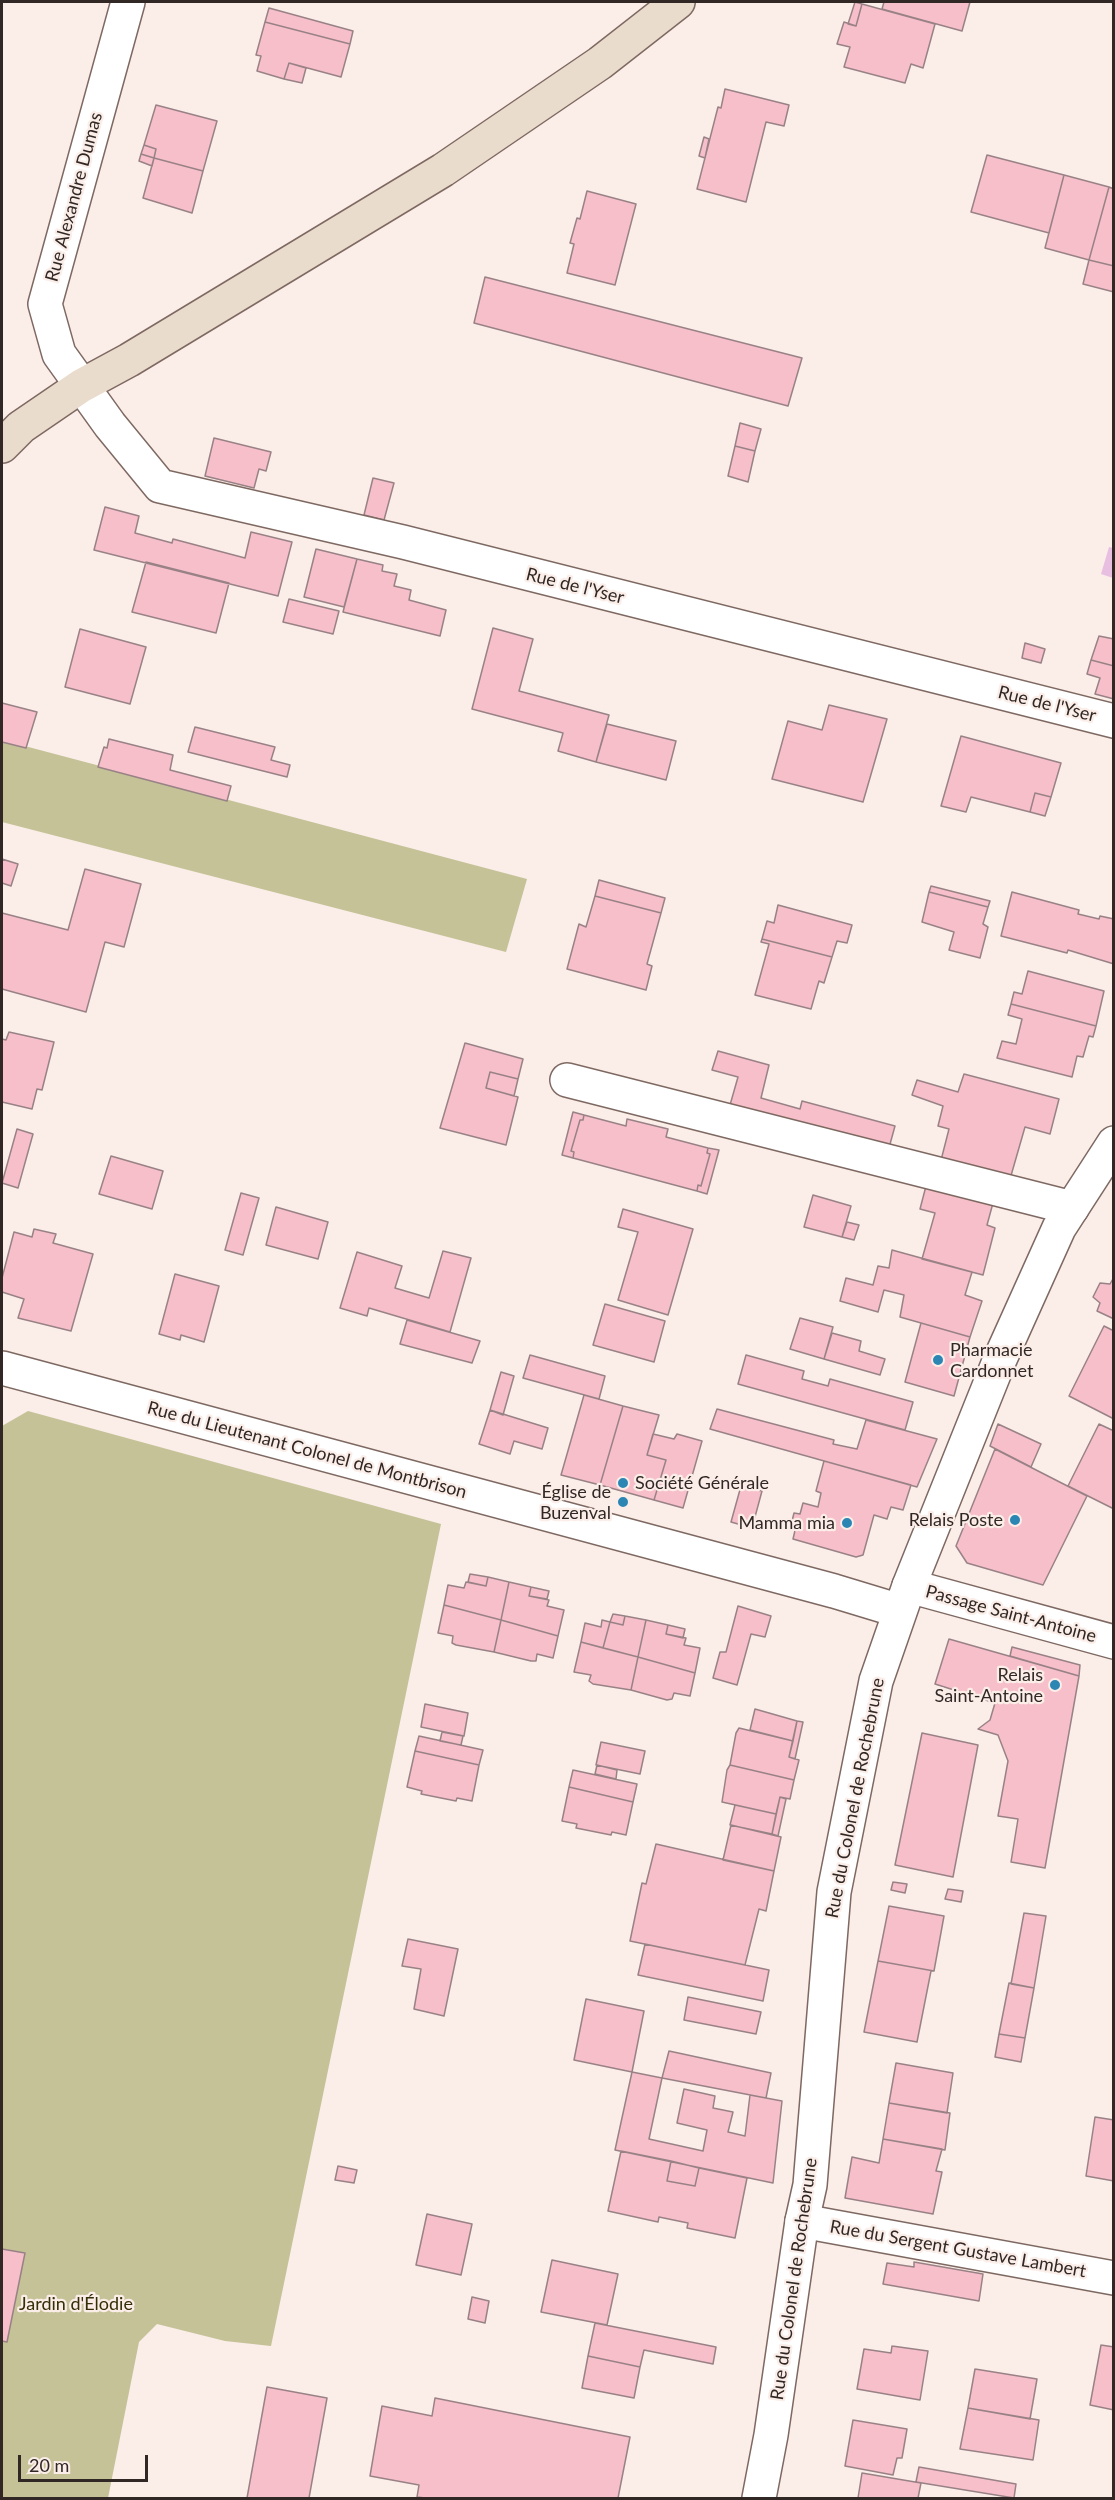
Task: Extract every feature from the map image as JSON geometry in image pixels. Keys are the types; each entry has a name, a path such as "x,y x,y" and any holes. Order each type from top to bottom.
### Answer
{"main road":[{"path":"2,446 21,427 81,386 139,354 443,170 600,63 678,2"}],"street":[{"name":"Rue Alexandre Dumas","path":"81,386 59,354 45,304 128,2"},
{"name":"Rue de l'Yser","path":"81,386 160,486 403,542 1113,721"},
{"path":"567,1080 1072,1208"},
{"name":"Rue du Colonel de Rochebrune","path":"759,2499 771,2435 802,2222 810,2185 834,1892 876,1681 904,1598 1000,1359 1059,1228 1113,1143"},
{"name":"Rue du Lieutenant Colonel de Montbrison","path":"2,1368 613,1532 904,1598"},
{"name":"Passage Saint-Antoine","path":"904,1598 1113,1642"},
{"name":"Rue du Sergent Gustave Lambert","path":"802,2222 1113,2278"}],"green space":[{"path":"2,740 527,879 506,952 2,822"},
{"name":"Jardin d'Élodie","path":"28,1411 441,1524 271,2346 225,2341 157,2324 139,2342 108,2498 2,2498 2,1426"}],"shaded area":[{"path":"1109,547 1113,548 1113,578 1101,574"}],"building":[{"path":"855,2 862,4 856,26 848,24"},
{"path":"884,2 970,2 962,31 882,9"},
{"path":"862,4 935,24 923,68 911,64 905,83 844,67 850,47 837,44 844,22 856,26"},
{"path":"269,8 353,31 350,44 265,22"},
{"path":"265,22 350,44 341,77 289,63 284,79 257,71 261,56 256,55"},
{"path":"289,63 306,68 302,83 284,79"},
{"path":"725,89 789,105 784,126 766,122 746,202 697,189 718,107 721,108"},
{"path":"156,105 217,121 203,171 154,158 156,149 144,145"},
{"path":"704,137 709,139 705,158 699,156"},
{"path":"144,145 156,149 154,158 141,154"},
{"path":"141,154 154,158 152,166 139,161"},
{"path":"987,155 1064,175 1049,233 971,212"},
{"path":"154,158 203,171 192,213 143,198"},
{"path":"1064,175 1109,187 1089,260 1045,248"},
{"path":"1109,187 1114,189 1114,266 1089,260"},
{"path":"587,191 636,204 615,285 567,273 574,244 570,243 577,218 580,219"},
{"path":"1089,260 1114,266 1114,292 1083,284"},
{"path":"485,277 802,358 788,406 474,323"},
{"path":"740,423 761,429 755,451 735,446"},
{"path":"214,438 271,452 266,471 259,469 254,488 205,476"},
{"path":"735,446 755,451 748,482 728,476"},
{"path":"373,478 394,483 384,520 364,515"},
{"path":"105,507 139,516 135,533 172,543 173,539 245,558 251,532 292,542 278,596 94,550"},
{"path":"316,549 357,559 344,607 304,597"},
{"path":"357,559 383,565 382,571 397,574 394,586 411,590 409,600 446,610 440,636 343,612"},
{"path":"146,562 229,583 216,633 132,612"},
{"path":"289,599 339,611 333,634 283,622"},
{"path":"493,628 533,639 519,691 609,715 596,762 558,751 563,733 472,709"},
{"path":"80,629 146,647 130,704 65,687"},
{"path":"1099,636 1114,639 1114,666 1091,660"},
{"path":"1025,643 1045,649 1041,663 1022,658"},
{"path":"1091,660 1114,666 1114,699 1095,694 1100,678 1087,674"},
{"path":"2,703 37,712 26,748 2,742"},
{"path":"829,705 887,719 863,802 772,779 788,721 822,730"},
{"path":"607,724 676,741 666,780 596,762"},
{"path":"195,727 275,747 271,760 290,765 287,777 188,752"},
{"path":"961,736 1061,763 1051,797 1035,793 1030,812 971,797 966,812 941,806"},
{"path":"109,739 173,755 170,770 231,786 227,801 98,767"},
{"path":"1035,793 1051,797 1045,816 1030,812"},
{"path":"2,859 18,864 11,886 2,883"},
{"path":"85,869 141,884 124,947 105,942 86,1012 2,989 2,913 68,930"},
{"path":"599,880 665,898 661,913 595,896"},
{"path":"931,886 990,901 988,907 929,892"},
{"path":"929,892 988,907 983,924 988,927 980,958 949,950 954,932 922,922"},
{"path":"1012,892 1079,910 1078,914 1099,919 1100,916 1114,919 1114,964 1068,950 1067,953 1001,936"},
{"path":"595,896 661,913 647,964 652,966 646,990 567,969 579,924 586,927"},
{"path":"778,905 852,925 847,943 837,941 832,957 762,939 767,921 774,923"},
{"path":"762,939 832,957 824,983 819,981 811,1009 755,995 769,944 761,942"},
{"path":"1028,971 1104,991 1096,1026 1011,1004 1014,992 1022,994"},
{"path":"1011,1004 1096,1026 1093,1037 1089,1036 1083,1057 1077,1056 1072,1077 997,1058 1002,1041 1016,1044 1022,1019 1008,1015"},
{"path":"9,1032 54,1042 42,1090 37,1089 32,1109 2,1102 2,1039 6,1040"},
{"path":"465,1043 523,1059 518,1079 490,1072 486,1088 518,1097 506,1145 440,1128"},
{"path":"718,1051 769,1065 761,1098 800,1109 802,1101 895,1126 887,1155 728,1112 738,1077 712,1070"},
{"path":"490,1072 518,1079 514,1096 486,1088"},
{"path":"964,1074 1059,1099 1050,1134 1025,1127 1008,1186 939,1168 949,1129 938,1126 943,1106 912,1095 917,1080 958,1092"},
{"path":"573,1112 584,1115 583,1120 580,1120 571,1151 574,1152 573,1158 562,1155"},
{"path":"584,1115 626,1126 627,1119 668,1129 666,1137 708,1148 707,1153 710,1154 701,1186 698,1185 697,1191 573,1158 574,1152 571,1151 580,1120 583,1120"},
{"path":"17,1129 33,1134 18,1188 2,1183"},
{"path":"708,1148 719,1150 707,1194 697,1191 698,1185 701,1186 710,1154 707,1153"},
{"path":"111,1156 163,1171 152,1209 99,1194"},
{"path":"926,1186 993,1203 987,1225 995,1228 983,1275 922,1259 935,1213 920,1209"},
{"path":"241,1193 259,1198 243,1255 225,1250"},
{"path":"813,1195 851,1206 842,1237 804,1227"},
{"path":"276,1207 328,1222 318,1259 266,1245"},
{"path":"623,1209 693,1229 668,1315 618,1300 638,1232 618,1227"},
{"path":"847,1222 859,1225 854,1240 842,1237"},
{"path":"34,1229 56,1234 53,1243 93,1254 71,1331 18,1318 24,1299 2,1292 2,1278 14,1232 32,1237"},
{"path":"892,1250 972,1272 965,1295 982,1301 970,1337 900,1317 904,1295 884,1290 878,1312 840,1301 846,1278 873,1285 878,1266 889,1268"},
{"path":"443,1251 471,1258 450,1332 369,1308 367,1316 340,1308 357,1252 402,1266 395,1288 429,1298"},
{"path":"175,1274 219,1286 204,1342 181,1335 180,1340 159,1334"},
{"path":"1114,1277 1114,1319 1097,1311 1100,1303 1093,1297 1100,1283 1110,1284"},
{"path":"605,1304 665,1321 654,1362 593,1345"},
{"path":"800,1318 833,1327 824,1359 790,1349"},
{"path":"407,1320 480,1341 472,1363 400,1344"},
{"path":"921,1323 970,1337 954,1396 905,1382"},
{"path":"1104,1326 1114,1331 1114,1419 1069,1396"},
{"path":"832,1333 861,1341 859,1351 885,1359 880,1375 824,1359"},
{"path":"530,1355 605,1376 599,1399 523,1378"},
{"path":"746,1355 804,1371 802,1379 828,1386 830,1379 913,1402 905,1430 738,1384"},
{"path":"501,1372 514,1376 503,1415 490,1410"},
{"path":"584,1395 623,1406 600,1485 561,1475"},
{"path":"623,1406 659,1415 647,1455 666,1460 654,1500 600,1485"},
{"path":"717,1409 834,1440 833,1444 857,1449 866,1420 937,1439 917,1487 710,1429"},
{"path":"490,1410 548,1428 542,1449 514,1441 510,1454 479,1444"},
{"path":"998,1424 1041,1444 1031,1467 990,1446"},
{"path":"1099,1424 1114,1431 1114,1509 1068,1486"},
{"path":"653,1434 674,1439 677,1434 702,1441 683,1508 654,1500 666,1460 647,1455"},
{"path":"995,1449 1087,1496 1043,1585 967,1563 956,1546"},
{"path":"824,1461 911,1485 903,1510 891,1507 887,1519 874,1515 863,1555 856,1557 793,1539 797,1522 792,1521 794,1513 800,1514 803,1503 818,1507 821,1493 816,1491"},
{"path":"741,1486 762,1491 752,1528 731,1522"},
{"path":"470,1574 488,1577 486,1586 468,1582"},
{"path":"488,1577 509,1582 501,1620 444,1605 448,1585 464,1588 466,1582 486,1586"},
{"path":"509,1582 531,1587 529,1596 549,1600 547,1606 564,1610 558,1636 501,1620"},
{"path":"531,1587 549,1591 547,1599 529,1596"},
{"path":"444,1605 501,1620 494,1652 456,1645 452,1643 453,1636 438,1633"},
{"path":"738,1606 771,1616 765,1637 751,1634 737,1685 713,1678 720,1652 726,1652"},
{"path":"613,1614 625,1616 623,1625 610,1622"},
{"path":"625,1616 646,1620 638,1657 603,1648 610,1622 623,1625"},
{"path":"501,1620 558,1636 553,1658 537,1654 536,1661 531,1661 494,1652"},
{"path":"602,1620 610,1622 603,1648 581,1642 585,1623 601,1627"},
{"path":"646,1620 668,1625 666,1634 686,1638 684,1645 700,1648 695,1673 638,1657"},
{"path":"668,1625 685,1629 683,1638 666,1634"},
{"path":"949,1639 1079,1676 1045,1868 1011,1862 1018,1819 998,1816 1008,1761 998,1735 978,1729 990,1720 995,1703 935,1684"},
{"path":"581,1642 638,1657 631,1690 593,1684 589,1681 591,1675 574,1672"},
{"path":"1012,1647 1080,1665 1079,1676 1010,1656"},
{"path":"638,1657 695,1673 690,1696 674,1693 672,1699 667,1700 631,1690"},
{"path":"425,1704 468,1713 464,1736 421,1727"},
{"path":"755,1709 797,1721 793,1741 750,1730"},
{"path":"797,1721 803,1722 795,1759 789,1757"},
{"path":"739,1728 793,1741 789,1757 799,1760 794,1780 730,1765"},
{"path":"442,1732 463,1736 461,1745 440,1741"},
{"path":"922,1733 978,1745 953,1877 895,1865"},
{"path":"419,1736 483,1750 479,1765 415,1751"},
{"path":"601,1742 645,1751 640,1774 596,1765"},
{"path":"415,1751 479,1765 472,1801 457,1798 456,1801 421,1794 422,1791 407,1787"},
{"path":"597,1765 617,1770 616,1779 595,1774"},
{"path":"730,1765 794,1780 790,1799 780,1797 776,1814 722,1802 727,1770"},
{"path":"573,1770 637,1784 633,1802 569,1787"},
{"path":"569,1787 633,1802 626,1835 612,1832 611,1835 576,1828 577,1824 562,1821"},
{"path":"780,1797 786,1799 778,1836 772,1834"},
{"path":"735,1805 776,1814 772,1834 730,1825"},
{"path":"731,1825 781,1837 774,1871 723,1860"},
{"path":"656,1844 774,1871 766,1911 759,1909 745,1965 630,1941 642,1883 646,1884"},
{"path":"893,1882 907,1884 905,1893 891,1890"},
{"path":"948,1889 963,1891 961,1902 945,1899"},
{"path":"889,1906 944,1916 934,1971 878,1961"},
{"path":"1024,1913 1046,1916 1034,1988 1011,1984"},
{"path":"408,1939 458,1949 444,2016 414,2009 421,1969 402,1966"},
{"path":"645,1944 769,1970 763,2001 638,1975"},
{"path":"878,1961 934,1971 931,1971 917,2042 864,2032"},
{"path":"1009,1983 1034,1988 1025,2038 999,2034"},
{"path":"688,1997 761,2012 756,2034 684,2020"},
{"path":"586,1999 644,2011 632,2072 574,2060"},
{"path":"999,2034 1025,2038 1021,2062 995,2057"},
{"path":"669,2051 771,2073 766,2098 662,2078"},
{"path":"896,2063 953,2073 947,2113 889,2103"},
{"path":"632,2072 662,2078 649,2139 703,2151 707,2130 677,2123 684,2089 715,2096 713,2108 733,2112 728,2132 745,2136 750,2095 782,2101 773,2183 615,2150"},
{"path":"889,2103 950,2113 945,2150 883,2139"},
{"path":"1095,2117 1114,2120 1114,2181 1086,2176"},
{"path":"883,2139 942,2149 936,2171 942,2172 933,2214 845,2198 852,2157 879,2163"},
{"path":"621,2151 671,2161 667,2181 695,2186 699,2168 747,2178 735,2238 687,2228 688,2223 659,2217 658,2222 608,2211"},
{"path":"671,2161 699,2168 695,2186 667,2181"},
{"path":"338,2166 357,2170 354,2183 335,2180"},
{"path":"427,2214 472,2224 461,2275 416,2265"},
{"path":"2,2249 25,2253 7,2342 2,2341"},
{"path":"552,2260 618,2274 607,2325 541,2312"},
{"path":"914,2262 983,2274 979,2301 883,2284 887,2263 914,2267"},
{"path":"472,2297 489,2301 485,2323 468,2319"},
{"path":"595,2323 716,2347 713,2364 644,2350 640,2367 588,2356"},
{"path":"1101,2345 1114,2347 1114,2410 1090,2405"},
{"path":"892,2346 928,2351 920,2400 857,2389 864,2349 891,2353"},
{"path":"588,2356 640,2367 634,2398 582,2388"},
{"path":"975,2369 1037,2379 1030,2419 968,2408"},
{"path":"267,2387 327,2398 309,2498 247,2498"},
{"path":"435,2398 630,2437 618,2498 425,2498 417,2497 419,2485 370,2476 382,2406 432,2416"},
{"path":"968,2408 1039,2420 1033,2460 960,2449"},
{"path":"853,2420 907,2429 902,2458 897,2458 893,2475 845,2466"},
{"path":"919,2467 1016,2484 1014,2498 916,2482"},
{"path":"862,2473 921,2483 918,2498 858,2498"}],"place":[{"name":"Pharmacie Cardonnet","path":"938,1360"},
{"name":"Société Générale","path":"623,1483"},
{"name":"Église de Buzenval","path":"623,1502"},
{"name":"Relais Poste","path":"1015,1520"},
{"name":"Mamma mia","path":"847,1523"},
{"name":"Relais Saint-Antoine","path":"1055,1685"}]}
